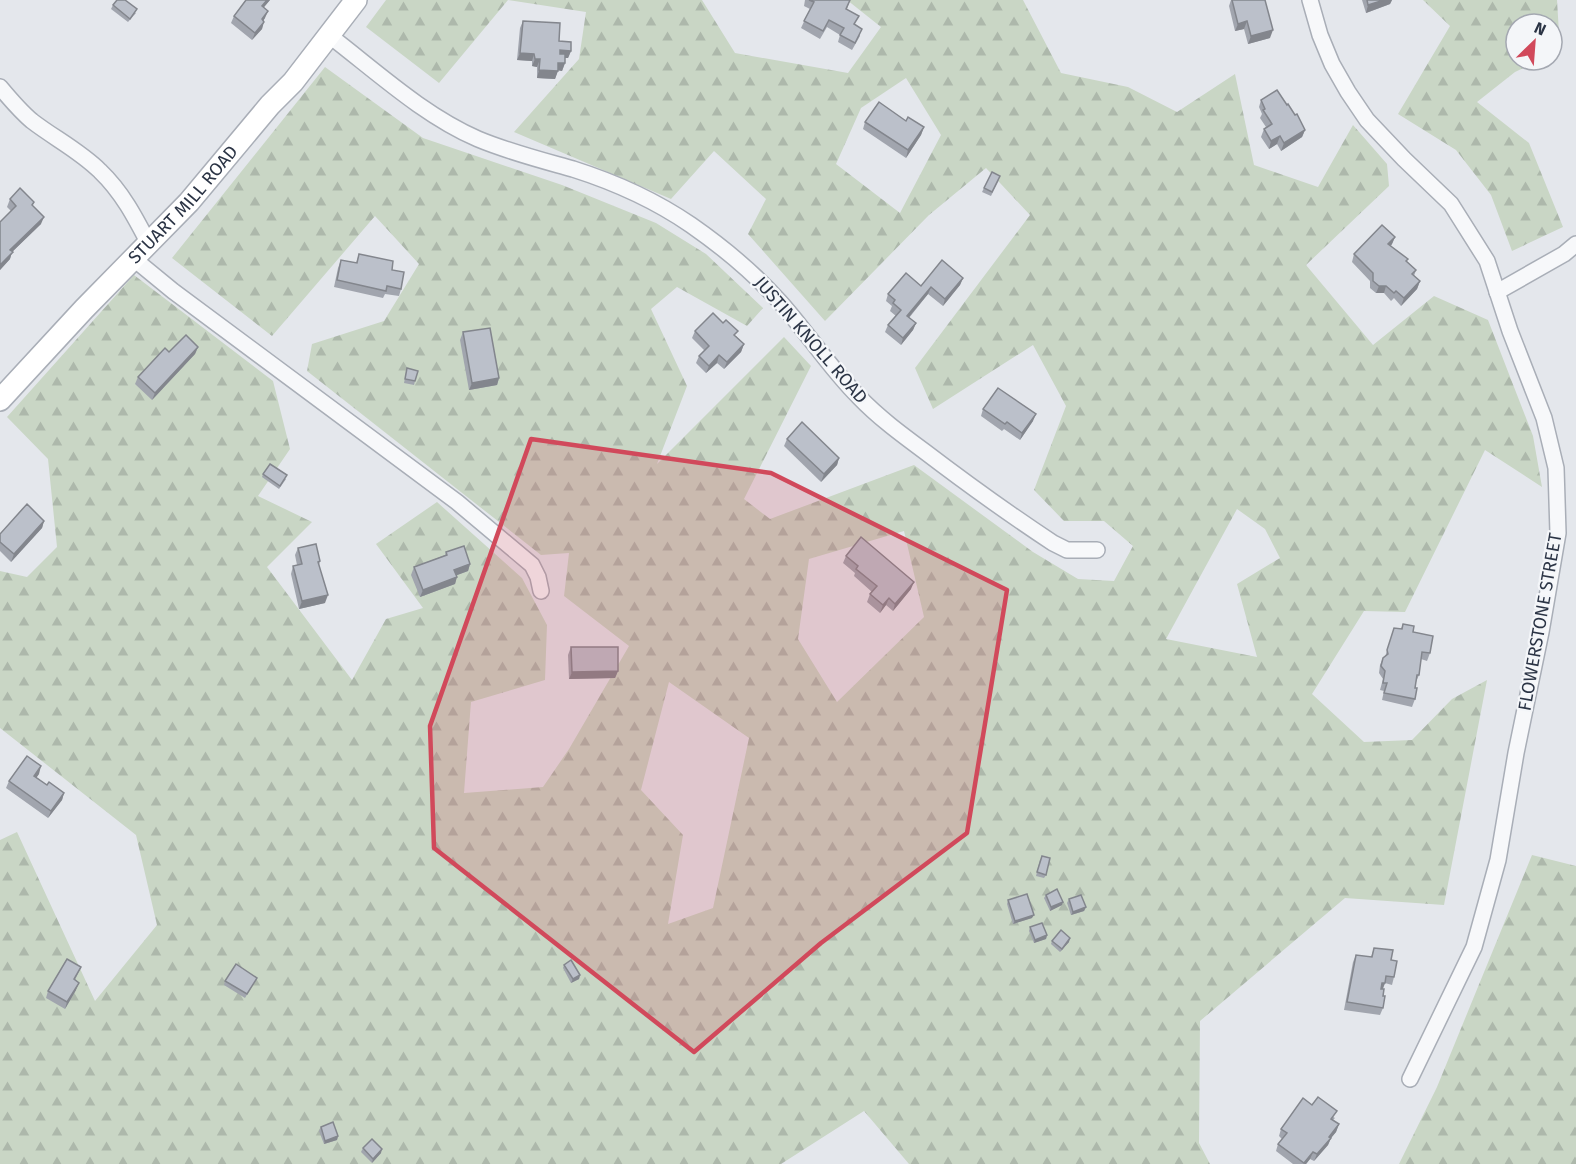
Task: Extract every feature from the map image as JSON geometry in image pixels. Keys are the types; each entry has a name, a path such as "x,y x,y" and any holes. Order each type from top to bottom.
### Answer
{"main road":[{"name":"STUART MILL ROAD","path":"0,400 189,201 270,105 293,82 356,0"}],"street":[{"name":"FLOWERSTONE STREET","path":"1310,0 1320,35 1332,64 1348,92 1367,120 1451,204 1487,261 1510,331 1544,418 1556,468 1558,533 1498,860 1474,946 1410,1079"},
{"name":"JUSTIN KNOLL ROAD","path":"330,36 448,124 514,153 574,170 615,186 655,204 689,224 721,247 781,303 858,397 882,419 967,483 1053,543 1067,550 1096,550"},
{"path":"0,87 31,120 82,155 122,195 141,251 172,291 457,502 532,565 541,591"},
{"path":"1497,292 1564,254 1576,244"}],"highlighted area":[{"path":"531,439 771,473 1007,590 967,833 821,943 694,1052 434,848 430,726"}],"green space":[{"path":"386,0 508,0 439,83 366,27"},
{"path":"508,0 702,0 735,53 848,73 881,27 847,0 1023,0 1061,73 1128,87 1177,112 1235,74 1254,165 1318,187 1353,125 1387,164 1389,186 1306,265 1373,345 1434,296 1488,320 1533,436 1542,487 1485,450 1405,612 1364,611 1312,694 1364,742 1412,740 1452,699 1487,680 1444,905 1345,898 1200,1021 1199,1143 1210,1164 909,1164 864,1111 781,1164 0,1164 0,840 17,832 95,1001 157,925 136,835 0,728 0,571 27,577 57,547 48,459 7,417 134,275 273,381 290,449 258,496 312,522 267,567 352,680 386,619 423,608 376,544 437,502 522,578 547,625 545,680 471,702 464,793 543,787 569,749 629,646 564,596 569,553 541,555 307,371 312,344 384,321 419,264 375,216 272,336 172,258 325,67 423,138 562,185 656,223 706,254 763,308 747,326 677,287 651,309 687,386 657,464 784,337 811,366 744,499 770,519 914,465 1033,552 1078,579 1114,581 1133,546 1104,521 1064,521 1034,490 1066,406 1033,345 933,409 915,368 1030,215 986,168 929,215 825,321 748,234 766,199 714,151 671,199 514,132 579,59 586,12","holes":["906,78 941,135 900,213 836,164 861,108","1237,509 1265,529 1280,558 1237,584 1257,657 1166,639","904,531 924,617 837,702 798,639 809,559","669,682 749,738 713,908 668,924 683,835 641,790"]},
{"path":"1423,0 1557,0 1558,12 1504,12 1504,72 1515,72 1477,102 1529,143 1563,227 1512,251 1491,195 1456,150 1398,114 1450,26"},
{"path":"1532,855 1576,866 1576,1164 1399,1164 1437,1087"}],"building":[{"path":"117,0 125,0 137,9 130,19 113,5"},
{"path":"246,0 267,0 262,6 268,11 262,19 264,22 255,33 234,16"},
{"path":"809,0 850,0 846,9 859,16 854,24 862,29 855,43 840,35 844,28 829,20 823,31 804,21 814,2"},
{"path":"1232,0 1265,0 1273,30 1251,36 1247,21 1238,24"},
{"path":"1367,0 1384,0 1368,5"},
{"path":"523,21 560,23 559,41 571,42 571,51 560,50 560,54 565,54 565,63 558,63 558,71 539,70 540,59 535,59 534,54 520,53"},
{"path":"1277,90 1295,115 1297,114 1305,130 1284,143 1280,136 1271,141 1264,129 1272,124 1263,110 1265,109 1261,100"},
{"path":"879,102 906,121 908,117 924,127 908,150 865,122"},
{"path":"992,172 1000,176 992,192 984,188"},
{"path":"20,188 34,202 32,205 44,217 10,250 13,252 0,265 0,222 16,206 10,199"},
{"path":"1382,225 1395,237 1388,244 1408,259 1406,261 1416,270 1412,274 1420,281 1404,298 1396,291 1394,293 1386,286 1379,286 1373,281 1373,273 1354,254"},
{"path":"359,254 393,261 392,270 404,272 401,289 387,286 386,291 337,280 341,260 357,263"},
{"path":"942,260 963,278 945,299 931,287 907,316 916,323 903,338 888,325 901,310 888,294 906,273 921,286"},
{"path":"713,313 723,323 726,320 738,331 734,335 744,344 727,362 719,355 709,366 699,356 709,346 695,331"},
{"path":"490,328 499,378 472,383 463,332"},
{"path":"186,335 198,347 155,393 138,377 165,348 169,352"},
{"path":"407,368 418,371 415,381 405,379"},
{"path":"998,388 1036,414 1022,433 983,409"},
{"path":"802,422 839,458 824,474 787,439"},
{"path":"270,464 287,475 280,486 263,474"},
{"path":"27,504 44,521 14,554 0,542 0,534"},
{"path":"861,537 914,582 895,604 889,598 883,605 870,594 877,586 856,569 858,566 846,556"},
{"path":"316,544 320,561 318,562 328,595 302,601 293,566 302,564 298,548"},
{"path":"464,546 470,564 454,570 457,577 423,590 414,567"},
{"path":"1403,624 1414,626 1413,632 1433,636 1430,653 1422,652 1415,699 1384,693 1387,683 1383,683 1385,671 1381,666 1383,658 1388,654 1387,650 1394,628 1402,629"},
{"path":"571,647 618,647 618,671 572,672"},
{"path":"27,756 41,766 34,776 47,785 49,782 64,793 51,811 9,781"},
{"path":"1042,856 1050,858 1046,875 1037,872"},
{"path":"1057,889 1063,902 1051,907 1046,895"},
{"path":"1027,894 1034,915 1015,921 1008,900"},
{"path":"1081,895 1086,907 1073,912 1069,899"},
{"path":"1042,923 1047,935 1035,940 1030,927"},
{"path":"1061,930 1070,938 1062,949 1052,941"},
{"path":"1374,948 1393,950 1391,960 1397,961 1394,977 1386,976 1385,983 1382,983 1381,989 1384,989 1383,996 1385,996 1383,1008 1347,1002 1356,955 1372,957"},
{"path":"67,959 81,967 74,979 79,983 67,1002 48,991"},
{"path":"571,960 580,975 573,979 564,965"},
{"path":"236,964 257,978 247,994 225,981"},
{"path":"1318,1097 1337,1111 1331,1119 1339,1124 1329,1137 1331,1138 1317,1154 1313,1152 1304,1163 1278,1144 1287,1133 1281,1129 1303,1098 1312,1105"},
{"path":"333,1122 338,1136 325,1141 321,1127"},
{"path":"372,1139 382,1149 373,1159 363,1148"}]}
